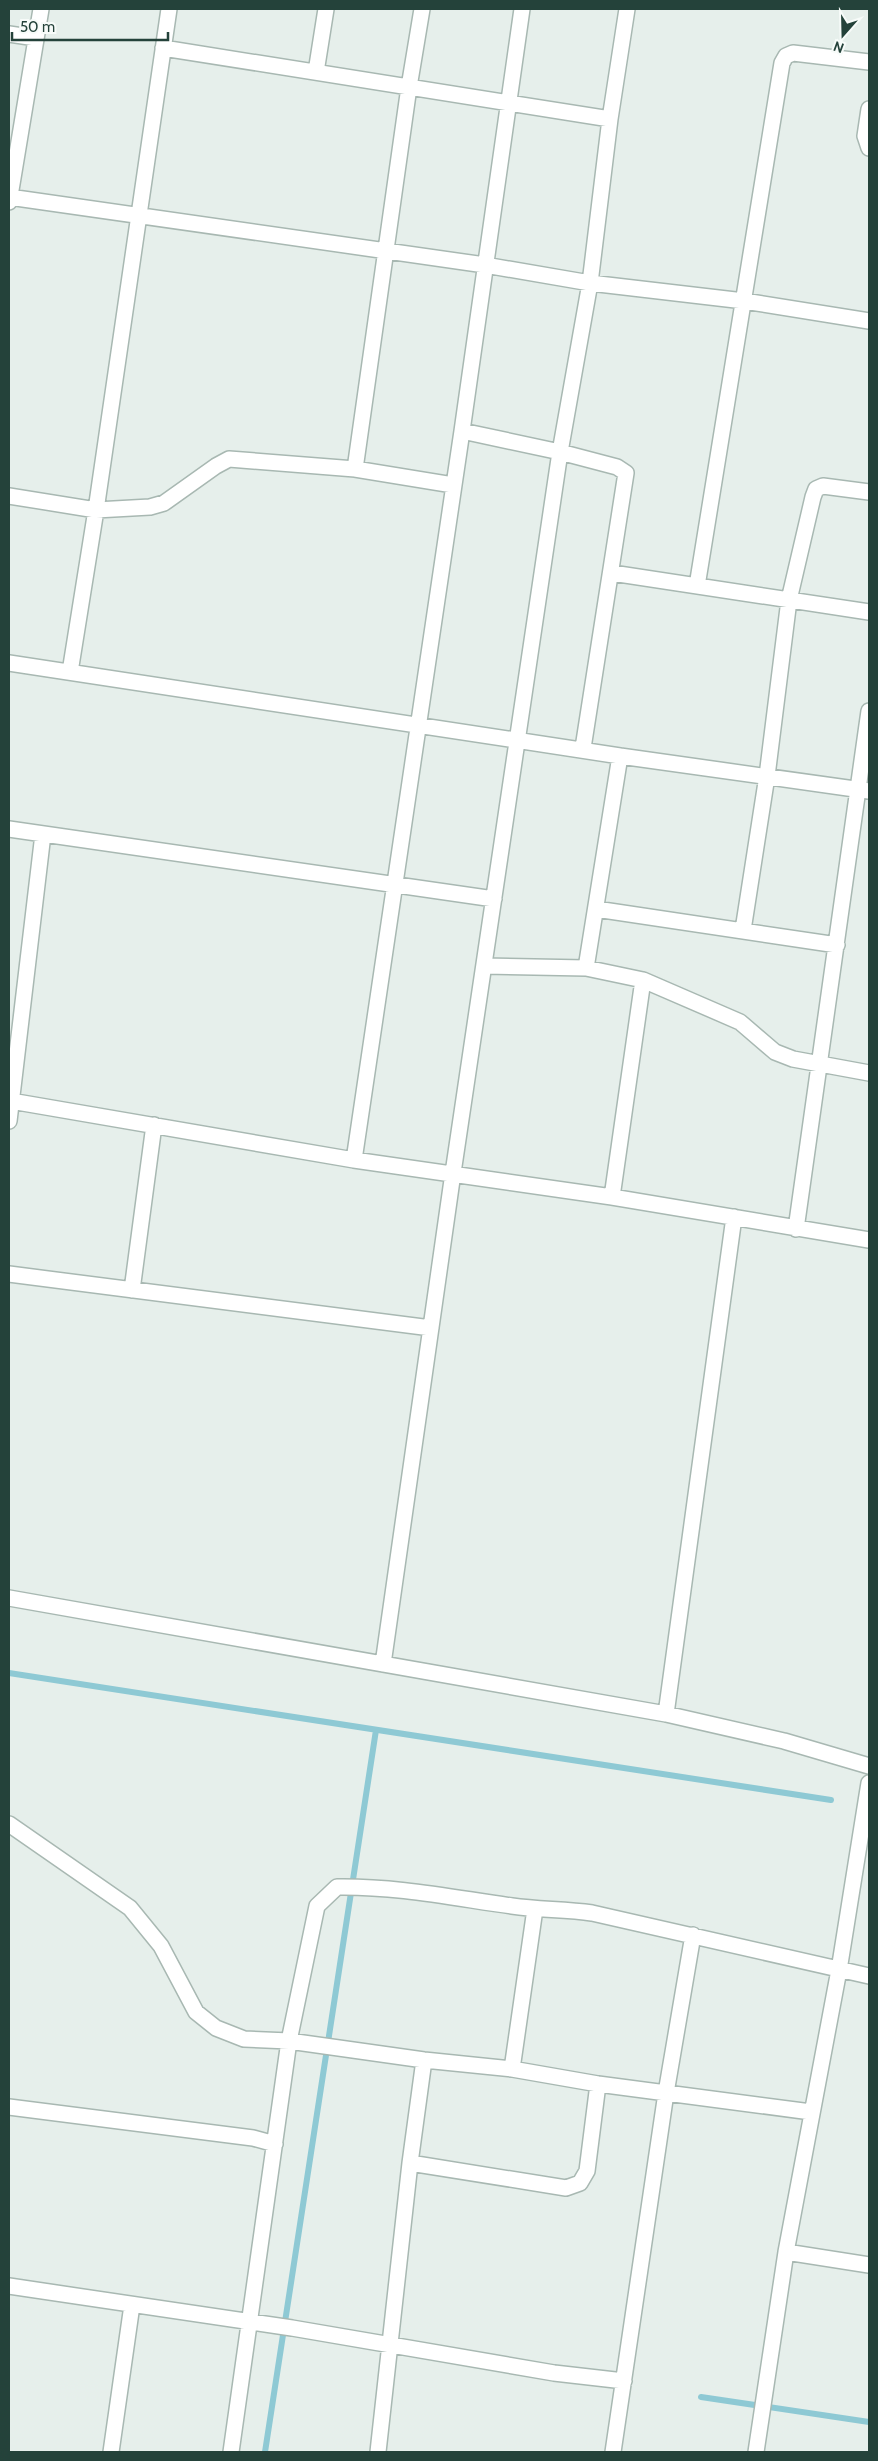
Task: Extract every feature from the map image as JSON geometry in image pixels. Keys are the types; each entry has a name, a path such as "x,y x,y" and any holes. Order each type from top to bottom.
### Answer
{"street":[{"path":"9,202 41,9"},
{"path":"70,672 96,510 169,9"},
{"path":"316,72 326,9"},
{"path":"355,470 409,87 422,9"},
{"path":"354,1160 462,431 484,265 510,103 522,9"},
{"path":"383,1664 517,738 560,452 590,283 610,119 627,9"},
{"path":"9,34 36,38"},
{"path":"163,48 610,119"},
{"path":"697,586 782,63 786,56 793,53 869,62"},
{"path":"869,109 865,136 869,148"},
{"path":"9,197 484,265 590,283 744,301 869,321"},
{"path":"462,431 560,452 617,467 626,472 612,573 583,748"},
{"path":"9,496 96,510 150,507 164,503 216,466 229,460 355,470 453,485"},
{"path":"744,930 767,776 789,600 813,497 816,489 823,486 869,492"},
{"path":"612,573 869,612"},
{"path":"9,663 583,748 620,756 864,790"},
{"path":"796,1229 836,945 864,790 869,711"},
{"path":"586,968 620,756"},
{"path":"9,829 494,899"},
{"path":"9,1121 43,834"},
{"path":"596,909 836,945"},
{"path":"484,966 586,968 643,980 740,1022 775,1052 793,1059 869,1073"},
{"path":"612,1197 643,980"},
{"path":"11,1101 354,1160 612,1197 869,1240"},
{"path":"132,1290 154,1125"},
{"path":"666,1714 734,1217"},
{"path":"9,1274 431,1328"},
{"path":"9,1598 666,1714 784,1741 869,1766"},
{"path":"756,2452 786,2252 839,1970 869,1783"},
{"path":"9,1824 130,1908 161,1946 196,2012 216,2028 244,2039 289,2041 424,2060 512,2069 598,2084 811,2112"},
{"path":"231,2452 289,2041 317,1906 337,1886 368,1886 535,1909 568,1909 694,1935 869,1976"},
{"path":"512,2069 535,1909"},
{"path":"613,2452 666,2093 694,1935"},
{"path":"378,2452 410,2163 424,2060"},
{"path":"410,2163 566,2188 580,2183 587,2171 598,2084"},
{"path":"9,2107 253,2138 274,2144"},
{"path":"786,2252 869,2265"},
{"path":"9,2286 389,2344 554,2372 624,2381"},
{"path":"111,2452 132,2305"}],"waterway":[{"path":"9,1673 831,1800"},
{"path":"265,2452 376,1730"},
{"path":"701,2397 869,2422"}]}
